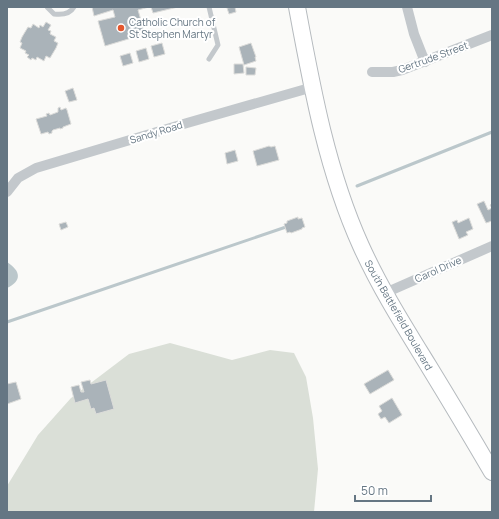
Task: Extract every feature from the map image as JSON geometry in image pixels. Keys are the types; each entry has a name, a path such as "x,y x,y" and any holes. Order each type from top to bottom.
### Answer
{"main road":[{"name":"South Battlefield Boulevard","path":"297,7 324,140 342,196 361,246 385,293 492,472"}],"street":[{"path":"408,7 414,34 425,62"},
{"name":"Gertrude Street","path":"372,72 393,72 402,70 492,35"},
{"name":"Sandy Road","path":"7,192 18,178 36,168 313,87"},
{"name":"Carol Drive","path":"385,293 492,246"}],"lane":[{"path":"47,7 54,14 62,15 72,10 74,7"},
{"path":"209,7 218,45 209,59"}],"shaded area":[{"path":"7,262 12,265 18,276 15,282 7,288"},
{"path":"170,343 232,360 270,350 294,353 306,377 313,418 318,469 314,512 7,512 7,486 38,435 71,398 129,354"}],"building":[{"name":"Catholic Church of St Stephen Martyr","path":"92,7 149,7 138,10 145,34 105,46 98,21 115,17 113,10 94,16"},
{"name":"Catholic Church of St Stephen Martyr","path":"151,7 178,7 153,13"},
{"path":"235,7 236,12 229,14 227,8"},
{"path":"46,22 51,25 48,30 51,31 50,34 56,37 54,41 58,43 50,58 46,56 44,61 37,57 36,60 32,58 31,60 27,57 29,55 25,53 26,51 20,48 22,43 20,42 28,27 31,28 33,24 39,28 40,25 43,27"},
{"path":"162,43 165,54 154,57 151,46"},
{"path":"251,43 256,61 244,65 239,47"},
{"path":"146,48 149,59 139,62 136,51"},
{"path":"130,53 133,63 123,66 120,56"},
{"path":"234,64 243,64 244,73 234,74"},
{"path":"246,67 256,68 255,75 246,75"},
{"path":"73,88 77,100 69,102 65,91"},
{"path":"60,107 61,110 66,108 71,124 60,129 53,130 52,133 49,134 48,132 41,134 36,119 47,116 46,114 49,113 50,115 58,112 58,108"},
{"path":"269,146 275,146 279,160 257,166 253,151"},
{"path":"235,150 238,161 227,164 225,153"},
{"path":"484,201 488,210 492,208 492,221 486,223 477,204"},
{"path":"298,217 298,219 302,218 305,227 291,233 287,233 284,224 287,223 287,221"},
{"path":"469,218 473,229 466,232 468,235 459,239 452,222 457,220 458,223"},
{"path":"66,222 68,227 61,230 59,224"},
{"path":"388,370 394,380 370,394 364,384"},
{"path":"90,380 91,384 106,380 114,409 96,414 94,408 91,409 88,399 75,403 71,387 79,385 81,392 84,392 81,382"},
{"path":"16,382 21,399 7,404 7,384"},
{"path":"392,398 402,415 389,423 385,417 381,419 378,414 382,411 379,406"}],"waterway":[{"path":"357,186 492,132"},
{"path":"7,322 286,227"}],"place":[{"name":"Catholic Church of St Stephen Martyr","path":"121,28"}]}
